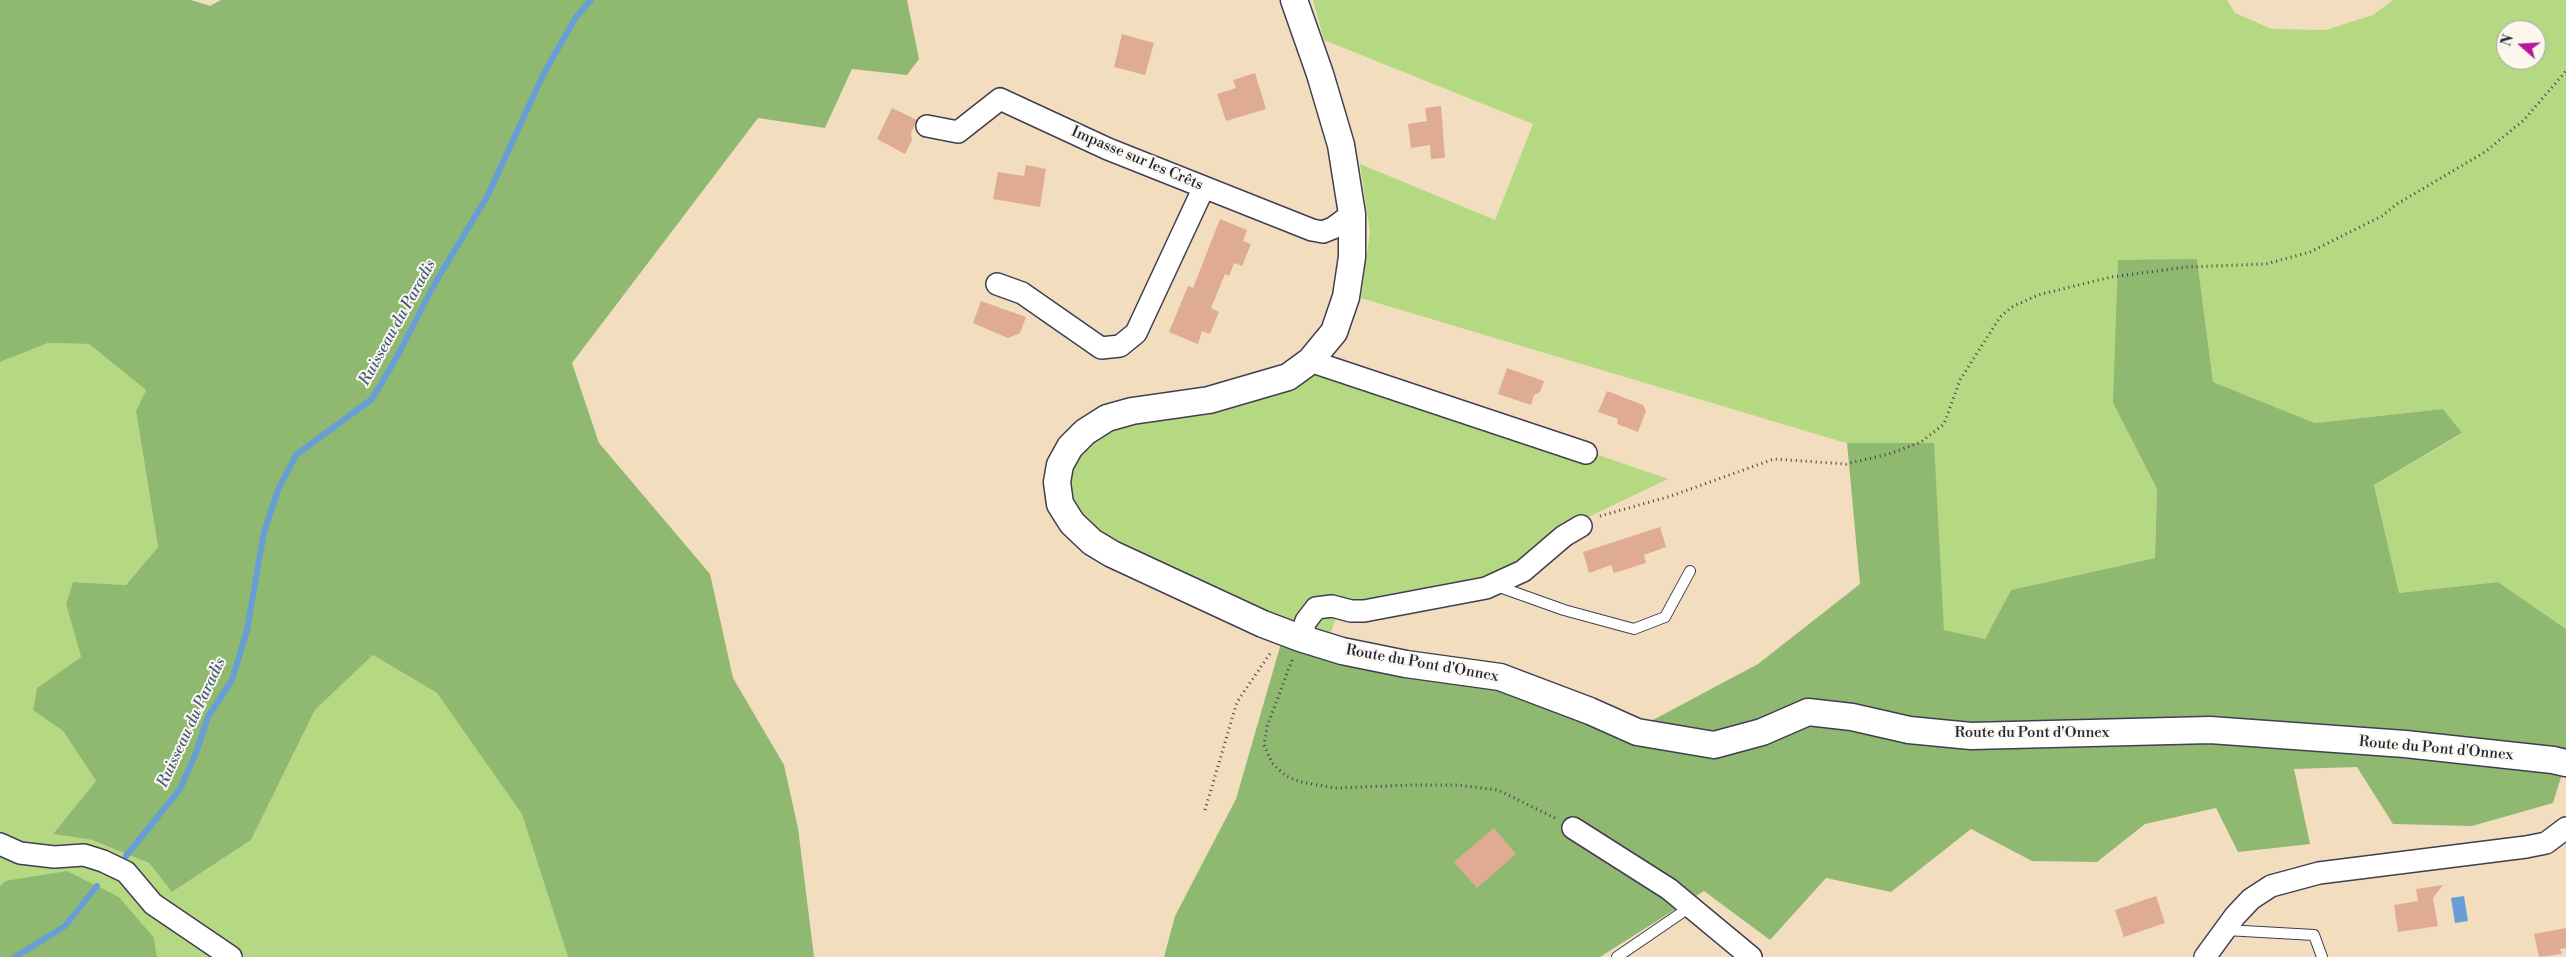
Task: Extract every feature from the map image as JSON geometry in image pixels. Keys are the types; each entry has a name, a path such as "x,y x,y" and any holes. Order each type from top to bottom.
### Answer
{"street":[{"name":"Route du Pont d'Onnex","path":"1294,0 1320,74 1341,145 1352,214 1352,256 1346,297 1334,332 1310,360 1288,378 1251,390 1209,400 1132,411 1107,418 1085,432 1070,447 1060,465 1057,482 1060,504 1072,522 1092,542 1112,554 1292,636 1342,651 1406,664 1500,677 1590,710 1637,732 1714,745 1762,732 1808,712 1852,717 1909,730 1971,736 2210,730 2404,744 2566,763"},
{"name":"Impasse sur les Crêts","path":"928,126 958,132 1000,99 1108,149 1312,230 1323,232 1352,214"},
{"path":"997,284 1022,293 1101,348 1120,346 1136,333 1204,187"},
{"path":"1310,360 1586,453"},
{"path":"1292,636 1316,608 1332,606 1351,611 1364,611 1438,598 1493,585 1523,570 1564,536 1581,526"},
{"path":"1573,828 1669,889 1751,957"},
{"path":"2205,957 2251,899 2271,886 2319,873 2526,848 2546,843 2566,828"},
{"path":"0,844 20,853 54,857 84,855 103,860 126,872 136,887 153,904 231,957"}],"lane":[{"path":"1493,585 1564,610 1634,629 1665,617 1690,571"},
{"path":"1617,957 1690,907"},
{"path":"2225,930 2314,935 2322,957"}],"path":[{"path":"1581,526 1597,517 1670,496 1774,459 1846,464 1889,454 1921,442 1944,424 1960,380 2000,317 2012,307 2038,295 2111,277 2188,267 2266,264 2310,252 2382,216 2397,204 2485,152 2524,120 2566,71"},
{"path":"1205,810 1238,702 1292,636"},
{"path":"1292,636 1264,745 1272,763 1286,776 1300,782 1335,788 1457,785 1498,790 1573,828"}],"green space":[{"path":"0,0 191,0 210,6 221,0 907,0 919,59 907,75 852,69 825,128 758,118 572,363 599,443 710,574 733,678 784,765 798,828 814,957 568,957 522,814 437,693 373,655 315,710 251,840 172,892 149,863 92,840 53,834 96,781 63,731 33,710 37,688 81,657 66,604 73,582 126,585 158,547 136,411 146,390 89,344 48,343 0,362"},
{"path":"1313,0 2227,0 2235,13 2272,29 2326,30 2373,15 2393,0 2566,0 2566,629 2498,582 2399,593 2374,485 2462,434 2443,409 2315,423 2213,382 2197,259 2113,403 2157,489 2155,558 2011,590 1985,639 1944,630 1933,443 1846,443 1361,298 1370,232 1360,164 1495,220 1533,124 1324,40"},
{"path":"2197,259 2213,382 2315,423 2443,409 2462,433 2374,485 2399,593 2498,582 2566,629 2566,761 2553,803 2472,826 2393,824 2357,767 2294,769 2310,844 2238,852 2216,808 2145,824 2097,862 2032,861 1971,829 1891,892 1826,878 1770,940 1704,891 1600,957 1164,957 1175,916 1236,799 1284,633 1590,711 1651,721 1758,664 1860,584 1847,443 1934,443 1944,630 1985,639 2011,590 2155,558 2157,489 2113,403 2118,260"},
{"path":"48,343 89,344 146,390 136,411 158,547 126,585 73,582 66,604 81,657 37,688 33,709 63,731 96,781 53,834 92,840 149,863 172,892 251,840 315,710 373,655 437,693 523,814 568,957 157,957 154,938 5,881 0,886 0,362"},
{"path":"1337,365 1668,479 1561,530 1505,576 1336,618 1326,646 1072,523 1060,465 1085,432"},
{"path":"67,871 119,897 154,938 157,957 0,957 0,886 5,881"}],"water":[{"path":"2464,896 2468,921 2455,923 2451,898"}],"building":[{"path":"1122,34 1154,43 1145,75 1114,67"},
{"path":"1255,73 1266,109 1226,121 1217,94 1236,88 1233,80"},
{"path":"1441,106 1445,158 1431,159 1430,145 1411,148 1408,124 1427,121 1425,108"},
{"path":"892,108 917,120 911,133 912,140 905,154 877,139"},
{"path":"1026,165 1046,169 1040,207 993,199 998,172 1024,176"},
{"path":"1220,219 1247,230 1243,241 1251,244 1242,266 1234,263 1229,276 1225,274 1211,308 1219,312 1210,334 1202,331 1198,344 1169,332 1188,286 1193,288"},
{"path":"981,301 1026,317 1020,333 1008,338 973,323"},
{"path":"1507,368 1544,381 1540,392 1534,395 1531,405 1498,394"},
{"path":"1607,391 1643,405 1646,411 1638,432 1617,424 1618,419 1598,412"},
{"path":"1660,527 1666,547 1644,555 1646,563 1614,573 1611,565 1589,573 1583,552"},
{"path":"1494,828 1516,854 1477,888 1454,862"},
{"path":"2443,885 2433,898 2438,926 2398,932 2394,905 2418,901 2416,889"},
{"path":"2156,896 2165,923 2124,937 2115,910"},
{"path":"2566,928 2566,948 2560,949 2562,954 2539,957 2534,934"}],"waterway":[{"name":"Ruisseau du Paradis","path":"126,856 180,789 196,753 208,717 232,680 247,630 264,532 278,490 296,455 372,399 398,355 435,283 488,195 543,75 576,17 591,0"},
{"name":"Ruisseau du Paradis","path":"15,957 65,926 97,886"}]}
